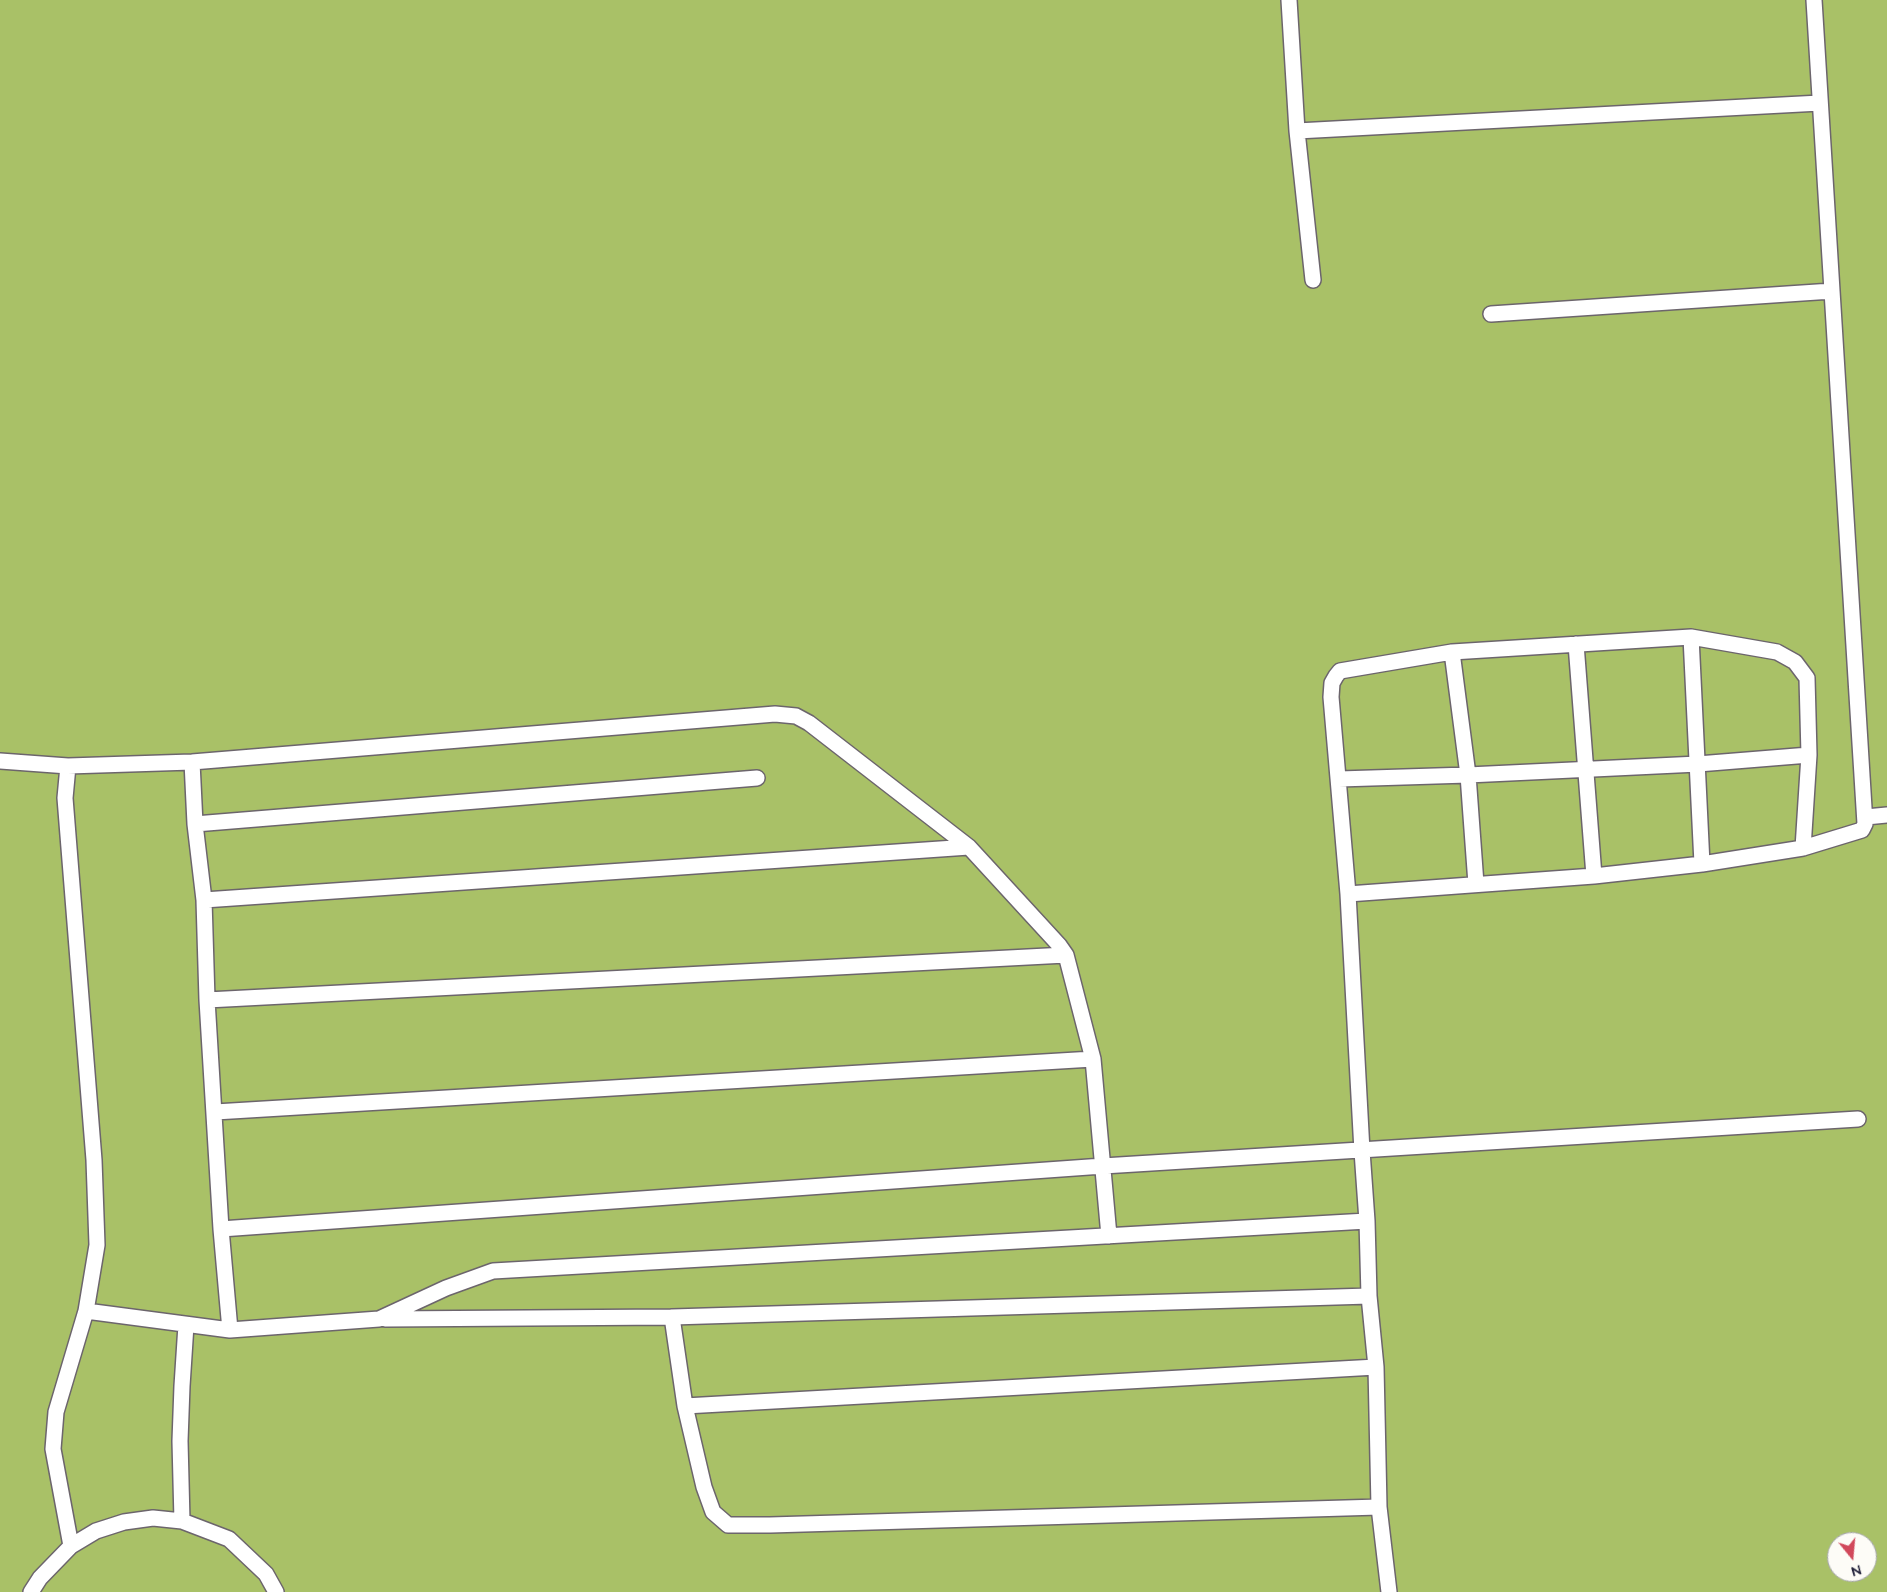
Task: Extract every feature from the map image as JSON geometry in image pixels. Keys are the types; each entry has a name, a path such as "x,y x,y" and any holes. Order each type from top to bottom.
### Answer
{"lane":[{"path":"1289,0 1297,132 1313,280"},
{"path":"1348,894 1594,876 1702,864 1803,848 1862,830 1866,817 1814,0"},
{"path":"1297,132 1820,102"},
{"path":"1491,314 1832,291"},
{"path":"1389,1592 1380,1507 1376,1367 1369,1296 1367,1221 1348,894 1331,690 1332,682 1340,671 1452,652 1691,637 1777,652 1795,662 1807,678 1809,755 1803,848"},
{"path":"1691,637 1702,864"},
{"path":"1576,644 1594,876"},
{"path":"1452,652 1468,775 1476,884"},
{"path":"0,762 68,766 192,762 775,714 796,716 809,723 969,847 1059,945 1066,956 1093,1060 1109,1236"},
{"path":"1339,779 1698,764 1809,755"},
{"path":"192,762 195,824 204,900 207,1000 221,1229 230,1330"},
{"path":"68,766 65,798 94,1160 97,1245 86,1311 56,1412 53,1449 71,1546"},
{"path":"195,824 757,778"},
{"path":"1866,817 1887,815"},
{"path":"204,900 969,847"},
{"path":"207,1000 1066,956"},
{"path":"215,1112 1093,1060"},
{"path":"221,1229 1103,1166 1858,1118"},
{"path":"379,1319 446,1288 493,1271 1367,1221"},
{"path":"86,1311 230,1330 379,1319 672,1317 1369,1296"},
{"path":"672,1317 685,1406 704,1487 713,1512 728,1524 780,1525 1380,1507"},
{"path":"182,1521 180,1441 186,1325"},
{"path":"685,1406 1376,1367"},
{"path":"32,1592 40,1578 71,1546 96,1531 124,1522 153,1518 182,1521 229,1539 266,1574 276,1592"}],"green space":[{"path":"0,0 1887,0 1887,1592 0,1592"}]}
